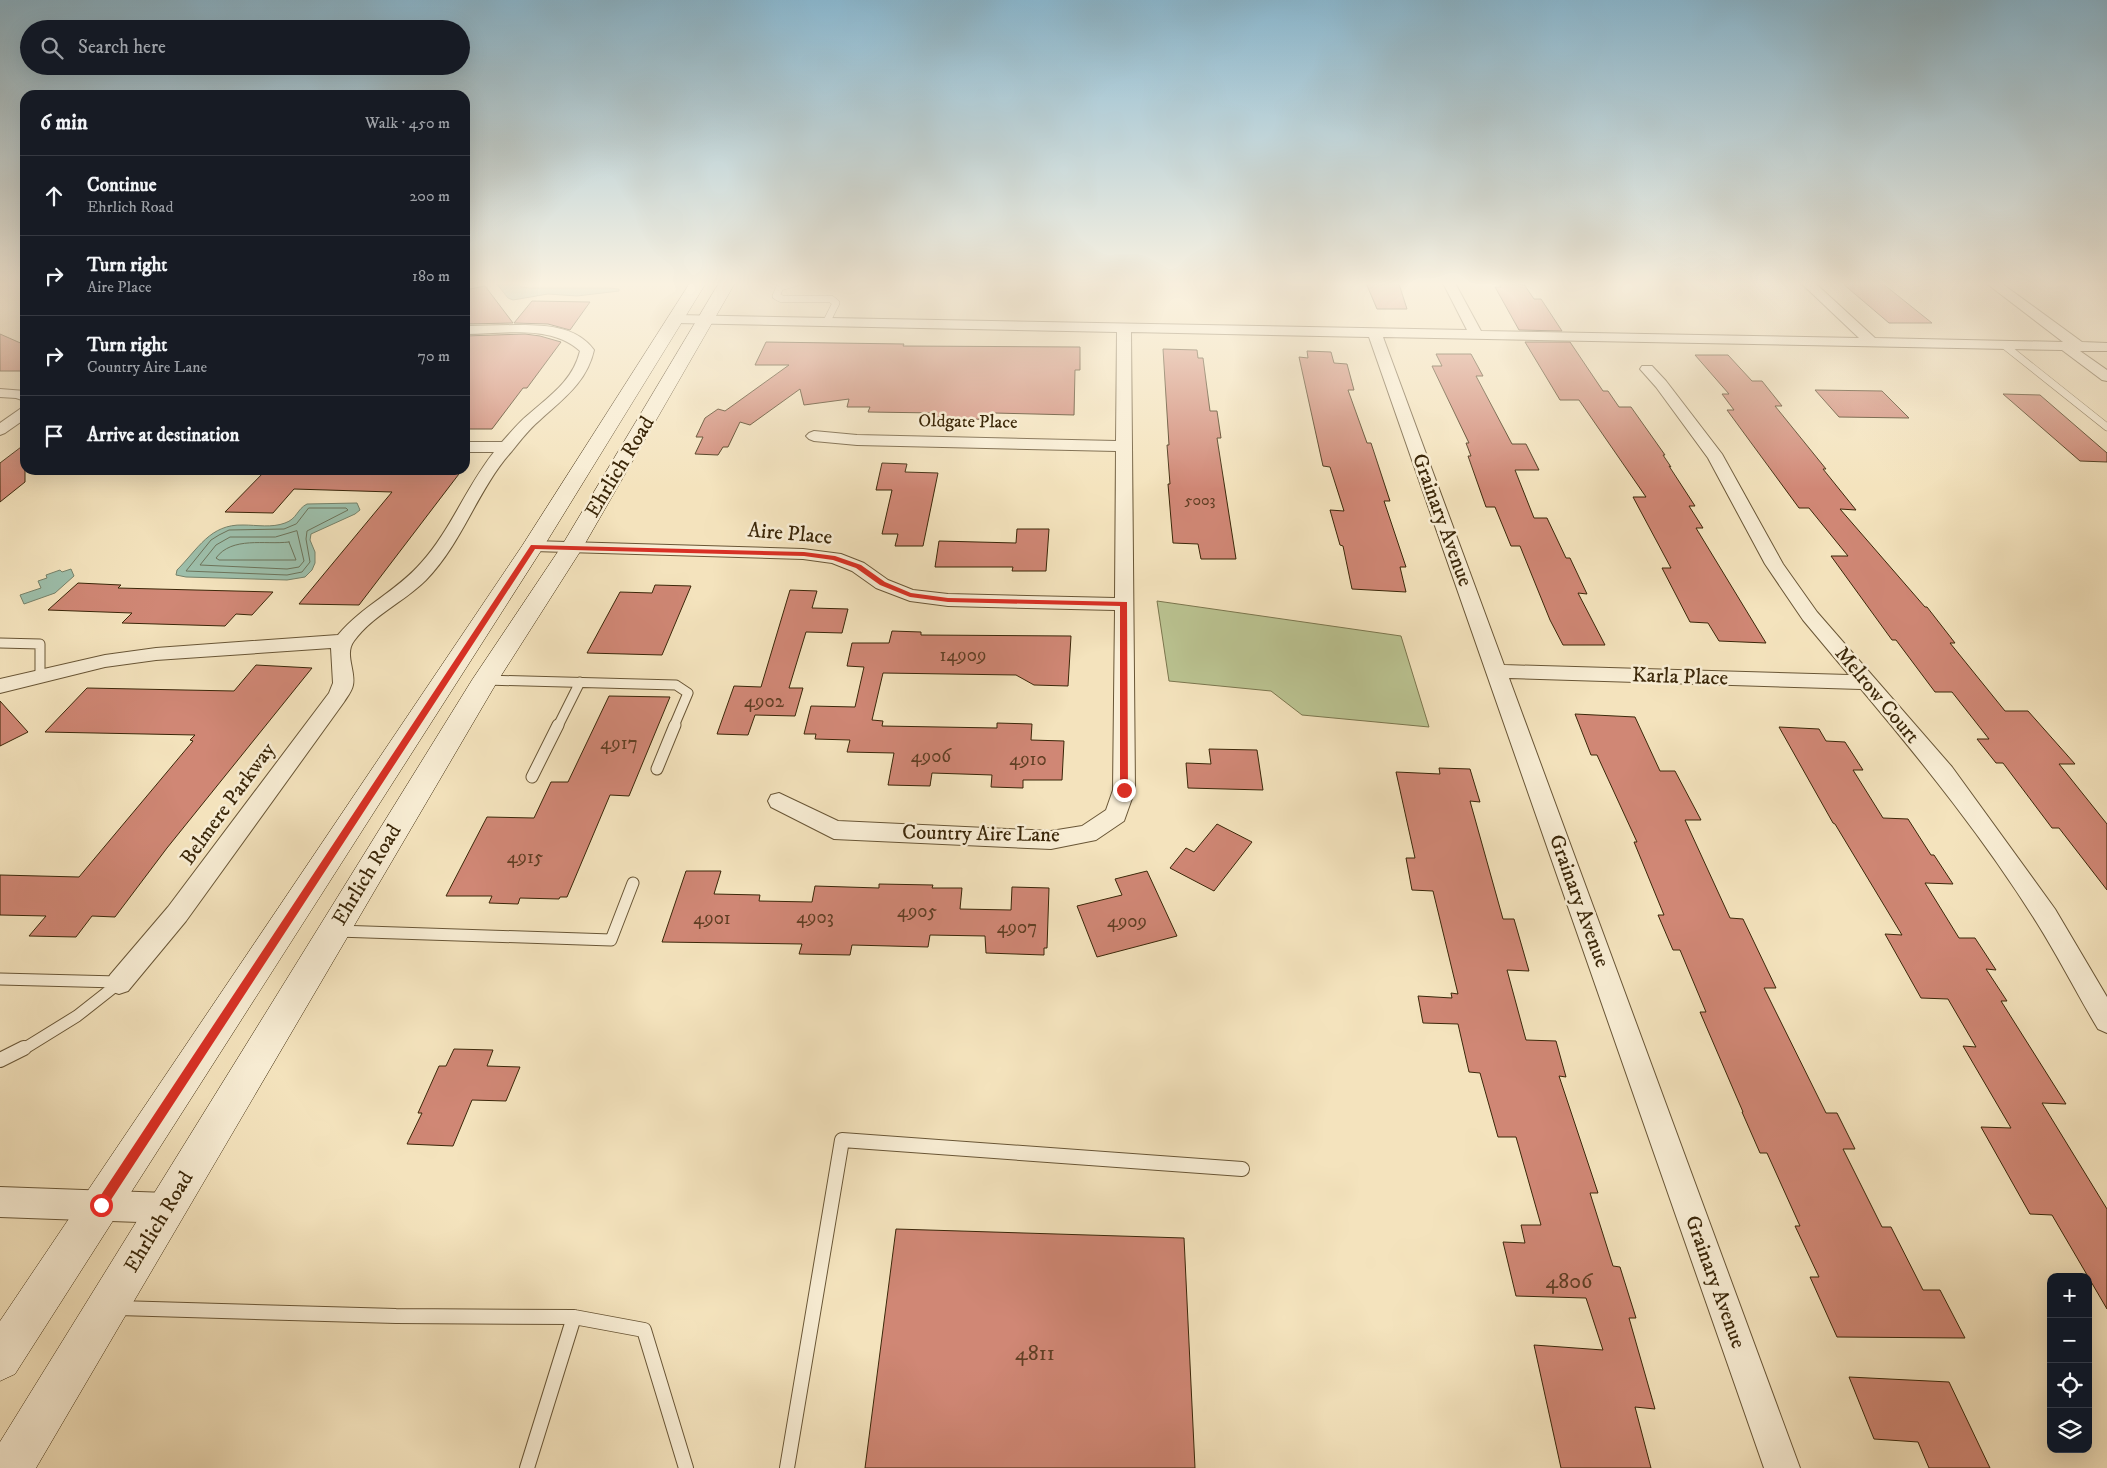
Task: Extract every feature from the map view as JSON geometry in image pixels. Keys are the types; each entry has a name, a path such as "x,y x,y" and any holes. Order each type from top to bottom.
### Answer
{"main road":[{"name":"Ehrlich Road","path":"0,1359 533,546 656,352"},
{"name":"Ehrlich Road","path":"10,1468 485,680 572,547 688,352"}],"street":[{"path":"0,686 105,661 156,654 343,640 363,620 401,593 427,568 458,526 490,468 525,426 570,384 585,362 587,352"},
{"name":"Country Aire Lane","path":"780,801 834,830 1050,840 1088,834 1116,815 1124,790 1122,446 1124,352"},
{"name":"Grainary Avenue","path":"1381,352 1782,1468"},
{"path":"2078,352 2107,377"},
{"name":"Melrow Court","path":"1647,369 1701,434 1716,457 1774,564 1810,616 1864,682 1944,773 1993,840 2046,916 2107,1021"},
{"path":"0,393 20,394"},
{"path":"0,430 20,416"},
{"name":"Oldgate Place","path":"814,436 857,440 1122,446"},
{"path":"470,447 507,447"},
{"name":"Aire Place","path":"533,546 804,554 835,558 858,567 882,584 910,595 948,600 1124,604"},
{"name":"Belmere Parkway","path":"119,982 177,914 337,697 343,684 340,659 343,640"},
{"name":"Karla Place","path":"1497,671 1864,682"},
{"path":"0,1202 167,1208"}],"lane":[{"path":"2012,352 2107,427"},
{"path":"0,643 40,644 40,675"},
{"path":"485,680 676,685 683,688 688,693 657,769"},
{"path":"532,777 580,682"},
{"path":"334,931 611,940 633,883"},
{"path":"0,979 119,982"},
{"path":"0,1060 61,1027 102,998 119,982"},
{"path":"787,1468 842,1140 1242,1169"},
{"path":"107,1308 396,1316 574,1316 644,1330 686,1468"},
{"path":"527,1468 574,1316"}],"shaded area":[{"path":"1157,601 1401,636 1429,727 1302,715 1271,691 1169,681"}],"water":[{"path":"357,503 360,510 355,514 311,534 310,540 315,552 315,563 312,570 305,577 287,580 186,577 176,575 177,570 198,546 213,533 222,529 243,525 280,525 292,519 307,504"},
{"path":"71,569 74,576 55,593 24,604 20,595 41,588 38,581 47,578 46,575 60,570 62,572"}],"building":[{"path":"0,352 20,352 20,371 0,371"},
{"path":"470,352 554,352 527,388 523,388 492,429 470,429"},
{"path":"761,352 1080,352 1080,370 1075,370 1074,415 994,413 993,420 935,417 936,413 868,412 870,407 847,407 849,399 804,405 800,389 750,425 740,422 728,447 723,447 718,455 695,454 703,437 696,437 705,418 718,409 725,411 789,365 755,365"},
{"path":"1163,352 1197,352 1198,358 1203,358 1210,411 1217,411 1221,438 1217,438 1236,559 1201,559 1198,544 1173,543 1168,484 1170,484 1167,445 1169,445"},
{"path":"1307,352 1331,352 1334,363 1347,364 1354,390 1348,390 1367,443 1371,443 1390,501 1384,501 1406,567 1400,567 1406,592 1352,589 1343,546 1340,545 1330,510 1344,511 1330,467 1323,466 1299,357 1308,358"},
{"path":"1531,352 1576,352 1603,391 1608,391 1619,407 1631,407 1665,455 1663,455 1671,467 1669,466 1695,506 1689,506 1703,528 1696,528 1766,643 1719,641 1708,623 1690,622 1662,568 1671,568 1633,497 1646,497 1579,400 1560,400"},
{"path":"1436,354 1471,354 1483,376 1476,376 1512,444 1526,444 1539,470 1515,470 1534,518 1547,518 1566,558 1570,558 1587,594 1578,593 1605,645 1563,645 1550,620 1520,546 1511,546 1495,507 1486,507 1468,456 1471,456 1466,443 1469,443 1432,366 1442,366"},
{"path":"1695,355 1728,355 1752,381 1762,381 1782,406 1775,406 1826,469 1823,469 1856,510 1840,509 1927,607 1955,643 1950,643 2005,711 2028,711 2075,764 2059,764 2107,824 2107,890 2059,828 2052,828 2003,763 1996,763 1977,739 1989,739 1952,692 1935,692 1896,640 1892,640 1831,556 1848,556 1809,508 1799,508 1727,410 1734,410 1722,394 1729,394"},
{"path":"1815,390 1882,391 1909,418 1839,417"},
{"path":"2003,394 2040,395 2107,453 2107,462 2080,461"},
{"path":"20,448 20,475 25,475 25,482 0,502 0,463"},
{"path":"882,463 907,464 905,472 938,473 923,546 895,546 898,534 882,534 892,490 876,490"},
{"path":"261,475 458,475 359,605 299,604 392,492 294,489 273,513 225,512"},
{"path":"1017,529 1049,529 1046,571 1012,571 1013,567 935,567 939,541 1016,543"},
{"path":"78,583 121,585 118,588 273,592 252,615 236,614 225,626 122,623 132,613 48,610"},
{"path":"655,585 691,586 662,655 587,653 620,592 652,593"},
{"path":"790,590 817,591 812,608 848,609 842,633 806,632 789,688 803,688 795,716 755,715 748,735 717,734 734,686 761,687"},
{"path":"892,631 921,632 921,635 1071,636 1068,686 1034,685 1016,675 883,673 872,720 883,721 882,726 997,728 997,723 1032,724 1031,740 1064,741 1062,780 1023,780 1023,788 991,787 992,775 932,773 930,786 888,785 894,753 847,752 850,740 815,739 816,734 804,734 811,706 855,707 864,667 847,666 852,643 889,643"},
{"path":"256,665 312,668 167,848 115,917 92,916 76,937 29,936 46,916 0,915 0,875 79,877 193,741 190,740 195,735 45,732 87,688 234,691"},
{"path":"609,696 670,697 629,796 610,795 567,897 560,897 559,899 520,898 518,904 489,903 492,896 446,896 487,817 534,818 551,782 568,782"},
{"path":"0,701 28,732 0,746"},
{"path":"1575,714 1635,717 1660,771 1675,771 1701,820 1685,820 1730,918 1743,919 1776,988 1764,988 1826,1113 1837,1113 1855,1149 1843,1149 1882,1227 1891,1227 1923,1290 1940,1290 1965,1338 1837,1337 1810,1277 1819,1277 1795,1226 1800,1226 1767,1153 1760,1153 1700,1012 1706,1012 1680,950 1673,950 1658,915 1664,915 1634,842 1637,842 1597,755 1591,755"},
{"path":"1779,727 1819,729 1826,741 1845,742 1863,770 1853,770 1883,818 1908,819 1931,855 1934,855 1953,884 1925,883 1959,938 1975,938 1996,970 1986,969 2007,1001 2001,1001 2066,1104 2042,1103 2107,1209 2107,1309 2092,1283 2092,1273 2086,1273 2052,1215 2030,1214 1981,1127 2011,1128 1963,1046 1976,1047 1948,999 1921,998 1885,934 1902,935 1833,823"},
{"path":"1209,749 1257,750 1263,790 1188,788 1186,763 1211,764"},
{"path":"1439,768 1470,769 1480,802 1470,801 1503,919 1514,919 1529,971 1507,970 1526,1040 1556,1041 1566,1077 1559,1076 1598,1193 1590,1193 1613,1266 1620,1267 1636,1318 1629,1318 1655,1409 1635,1407 1651,1468 1561,1468 1534,1345 1603,1350 1586,1298 1516,1296 1503,1242 1525,1243 1521,1225 1541,1225 1516,1137 1498,1137 1480,1073 1469,1072 1458,1024 1423,1023 1418,996 1452,998 1451,993 1458,994 1433,891 1412,890 1406,858 1415,858 1396,772 1440,774"},
{"path":"1217,824 1252,842 1214,891 1170,868 1186,848 1194,852"},
{"path":"686,871 721,871 714,894 760,895 759,901 812,902 815,886 879,888 879,884 933,885 932,888 962,888 960,909 1011,910 1012,887 1049,888 1047,948 1044,948 1044,955 986,953 985,936 930,935 928,947 852,945 850,955 799,954 802,944 662,942"},
{"path":"1147,871 1177,936 1097,957 1077,906 1122,895 1115,879"},
{"path":"454,1049 493,1050 487,1066 520,1067 506,1101 472,1100 453,1146 407,1144 422,1113 418,1113 439,1066 446,1066"},
{"path":"896,1229 1184,1238 1195,1468 865,1468"},
{"path":"1849,1377 1949,1382 1990,1468 1929,1468 1918,1442 1874,1439"}],"route":[{"path":"101,1205 533,546 804,554 835,558 858,567 882,584 910,595 948,600 1124,604 1124,790"}]}
